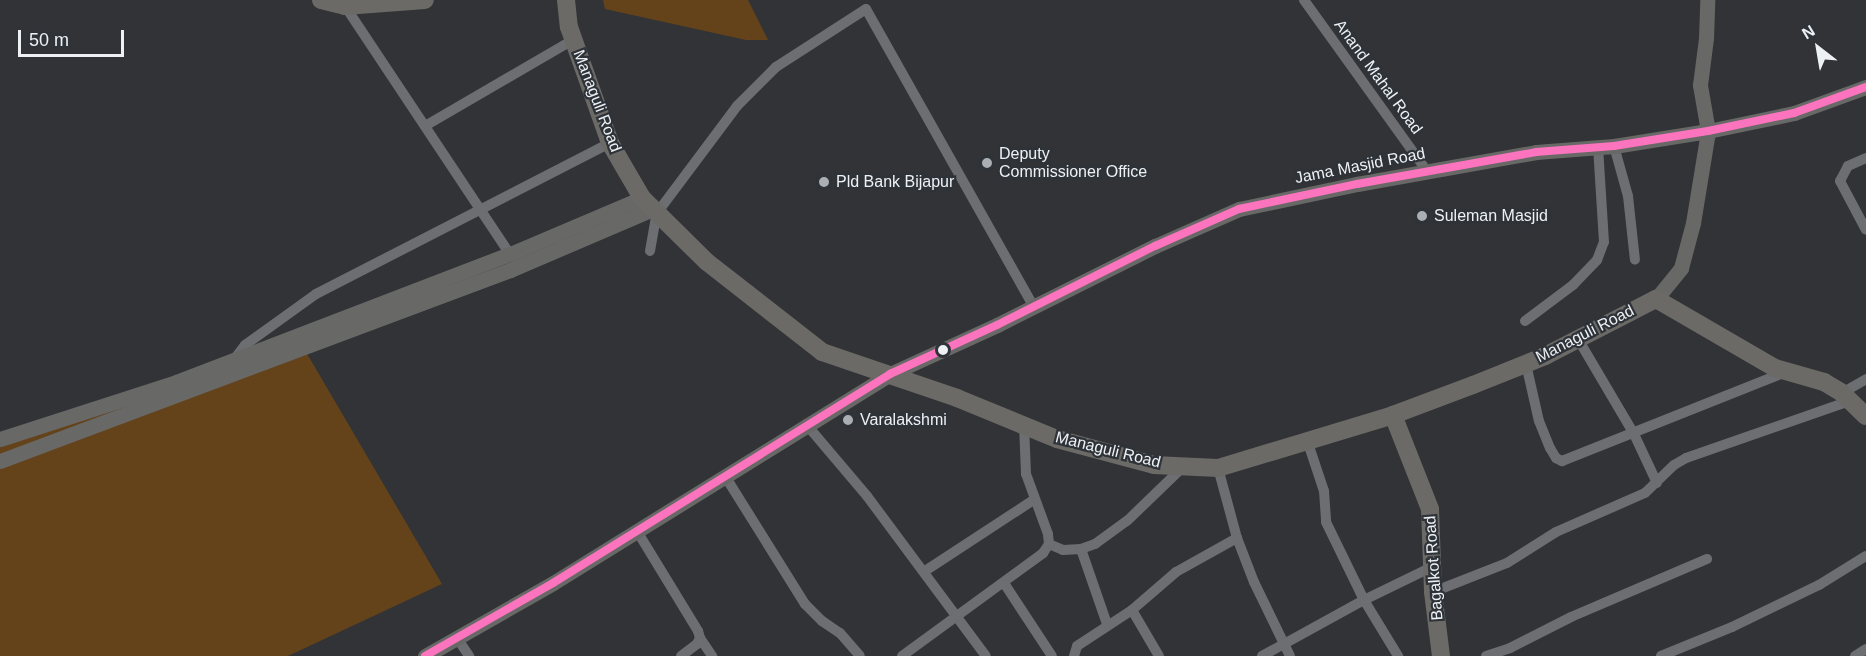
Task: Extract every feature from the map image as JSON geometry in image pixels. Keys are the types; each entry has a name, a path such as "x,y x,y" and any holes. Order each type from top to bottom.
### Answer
{"main road":[{"path":"321,0 345,6 425,0"},
{"name":"Managuli Road","path":"566,0 573,40 610,143 651,207 707,262 822,352 890,374 1057,438 1154,465 1218,468 1308,443 1393,415 1526,364 1656,299"},
{"path":"1656,299 1775,368 1824,382 1846,397 1866,416"},
{"name":"Bagalkot Road","path":"1393,415 1430,509 1433,592 1441,656"}],"street":[{"name":"Anand Mahal Road","path":"1304,0 1427,171"},
{"path":"1656,299 1681,268 1693,223 1708,131 1700,85 1707,0"},
{"path":"345,6 510,254"},
{"path":"0,461 510,270 651,207 737,106 776,67 866,9 1034,307"},
{"path":"425,126 573,40"},
{"name":"Jama Masjid Road","path":"425,656 637,531 806,424 890,374 1034,307 1155,246 1239,210 1427,171 1536,152 1614,146 1708,131 1794,113 1866,87"},
{"path":"230,376 234,359 245,345 302,303 610,143"},
{"path":"1614,146 1628,196 1635,260"},
{"path":"1525,321 1573,285 1597,260 1604,242 1598,147"},
{"path":"1866,158 1848,166 1840,181 1866,230"},
{"path":"650,251 651,207"},
{"path":"0,440 176,382 510,254 651,207"},
{"path":"1578,339 1634,434 1657,483"},
{"path":"1526,364 1539,421 1556,458 1562,461 1572,459 1787,371"},
{"path":"1433,592 1507,563 1556,532 1626,503 1657,483 1674,465 1686,458 1846,397 1866,379"},
{"path":"806,424 867,496 986,656"},
{"path":"903,656 917,652 958,617 1043,554 1049,544 1048,534 1026,474 1024,424"},
{"path":"1308,443 1324,491 1326,522 1364,600 1398,656"},
{"path":"1049,544 1063,550 1081,549 1095,544 1127,521 1184,466"},
{"path":"1218,468 1237,538 1254,582 1290,656"},
{"path":"725,476 805,604 822,621 840,633 860,656"},
{"path":"925,571 1035,499"},
{"path":"637,531 712,656"},
{"path":"1074,656 1077,646 1107,624 1132,610 1176,572 1237,538"},
{"path":"1081,549 1107,624"},
{"path":"1661,656 1732,627 1819,585 1866,556"},
{"path":"1486,656 1510,648 1571,617 1707,560"},
{"path":"1262,656 1364,600 1432,567"},
{"path":"1004,583 1052,656"},
{"path":"1132,610 1159,656"},
{"path":"458,638 469,656"},
{"path":"681,656 697,644 700,638"},
{"path":"1855,656 1866,649"}],"shaded area":[{"path":"603,0 748,0 768,40 746,40 605,9"},
{"path":"306,352 442,584 288,656 0,656 0,447 192,382"}],"transit line":[{"path":"425,656 553,583 890,374 997,325 1155,246 1239,209 1357,184 1536,152 1614,146 1708,131 1794,113 1866,87"}],"place":[{"name":"Deputy Commissioner Office","path":"987,163"},
{"name":"Pld Bank Bijapur","path":"824,182"},
{"name":"Suleman Masjid","path":"1422,216"},
{"name":"Varalakshmi","path":"848,420"}]}
